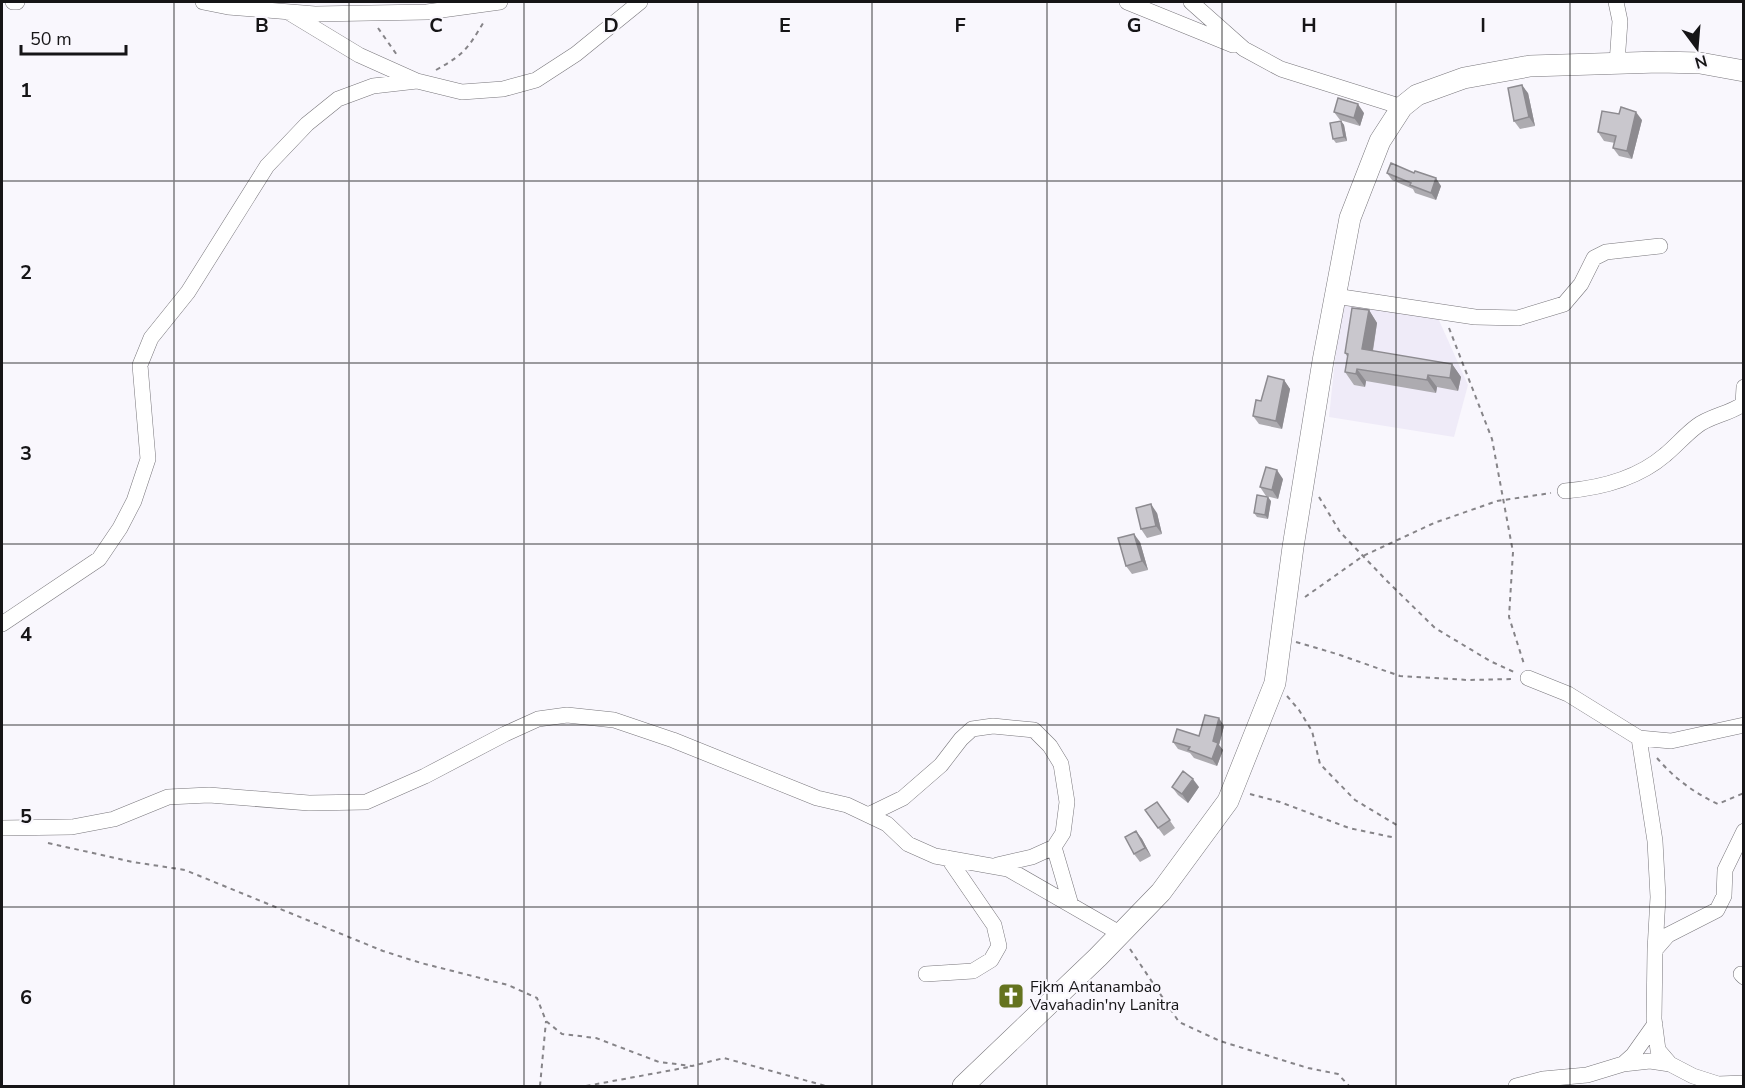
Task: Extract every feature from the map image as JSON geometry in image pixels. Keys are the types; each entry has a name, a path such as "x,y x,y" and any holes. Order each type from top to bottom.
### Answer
{"street":[{"path":"203,2 228,7 315,14 427,12 500,2"},
{"path":"288,12 359,55 417,81 462,92 503,89 536,80 576,54 640,2"},
{"path":"1127,2 1244,49 1281,69 1402,107"},
{"path":"1191,2 1244,49"},
{"path":"1616,2 1620,21 1617,63"},
{"path":"963,1086 1121,934 1161,892 1228,801 1275,683 1305,471 1350,218 1380,141 1402,107 1417,95 1464,78 1530,66 1700,63 1743,71"},
{"path":"2,624 99,559 120,528 134,501 148,459 140,365 151,338 188,292 267,166 307,124 338,99 373,86 417,81"},
{"path":"1335,296 1475,317 1518,318 1564,304 1581,284 1594,258 1606,252 1660,246"},
{"path":"1565,491 1612,484 1640,472 1664,456 1698,425 1733,411 1743,404 1743,387"},
{"path":"1528,678 1568,694 1639,738 1671,741 1743,725"},
{"path":"2,828 72,827 114,819 168,797 209,795 309,803 366,802 408,784 538,719 567,715 614,720 673,740 817,798 847,805 887,824 908,844 935,856 1008,868 1121,934"},
{"path":"868,815 903,798 941,765 961,739 972,729 993,726 1034,730 1050,746 1061,764 1067,802 1063,833 1054,847 1032,856 993,866"},
{"path":"1639,738 1655,841 1658,897 1655,1024 1658,1050 1670,1064"},
{"path":"1656,950 1668,935 1717,910 1724,896 1725,870 1743,831"},
{"path":"1054,847 1071,905"},
{"path":"926,974 974,971 991,960 999,946 994,926 948,858"},
{"path":"1623,1064 1633,1055 1655,1024"},
{"path":"1516,1086 1543,1079 1587,1075 1623,1064 1650,1061 1670,1064 1718,1084 1736,1084"}],"path":[{"path":"417,81 459,58 495,2"},
{"path":"368,13 398,55"},
{"path":"1442,312 1492,439 1513,552 1509,617 1528,678"},
{"path":"1305,471 1340,532 1435,628 1490,661 1528,678"},
{"path":"1285,611 1363,556 1434,523 1504,500 1565,491"},
{"path":"1281,638 1400,676 1468,681 1528,678"},
{"path":"1275,683 1299,710 1312,731 1320,764 1355,800 1400,827"},
{"path":"1639,738 1670,773 1700,795 1718,804 1743,793"},
{"path":"1233,789 1280,802 1349,828 1396,838"},
{"path":"46,843 133,862 185,870 383,951 508,985 537,998 546,1021 540,1086"},
{"path":"1121,934 1179,1022 1220,1041 1308,1068 1338,1074 1349,1086"},
{"path":"546,1021 562,1034 596,1038 659,1062 692,1066"},
{"path":"586,1086 724,1058 826,1086"}],"shaded area":[{"path":"1341,303 1438,318 1468,385 1454,437 1329,417"}],"building":[{"path":"1522,85 1529,117 1514,121 1508,88"},
{"path":"1338,98 1358,104 1354,118 1334,112"},
{"path":"1621,107 1636,112 1627,151 1613,148 1616,136 1598,132 1602,111 1619,114"},
{"path":"1341,121 1344,137 1333,139 1330,123"},
{"path":"1391,163 1414,173 1415,171 1436,178 1431,193 1387,173"},
{"path":"1352,308 1369,310 1362,349 1452,364 1450,378 1428,375 1427,380 1357,369 1356,374 1345,372 1348,354 1345,353"},
{"path":"1268,376 1284,380 1276,421 1253,416 1256,400 1261,401"},
{"path":"1266,467 1277,470 1272,490 1260,487"},
{"path":"1257,495 1268,497 1265,515 1254,513"},
{"path":"1151,504 1156,526 1141,529 1136,508"},
{"path":"1134,534 1142,561 1126,566 1118,538"},
{"path":"1205,715 1219,718 1213,741 1218,743 1212,759 1188,750 1190,747 1173,742 1177,729 1199,736"},
{"path":"1183,771 1193,779 1182,794 1172,787"},
{"path":"1157,802 1170,820 1158,828 1145,810"},
{"path":"1136,831 1145,848 1134,854 1125,837"}],"place":[{"name":"Fjkm Antanambao Vavahadin'ny Lanitra","path":"1011,996"}]}
